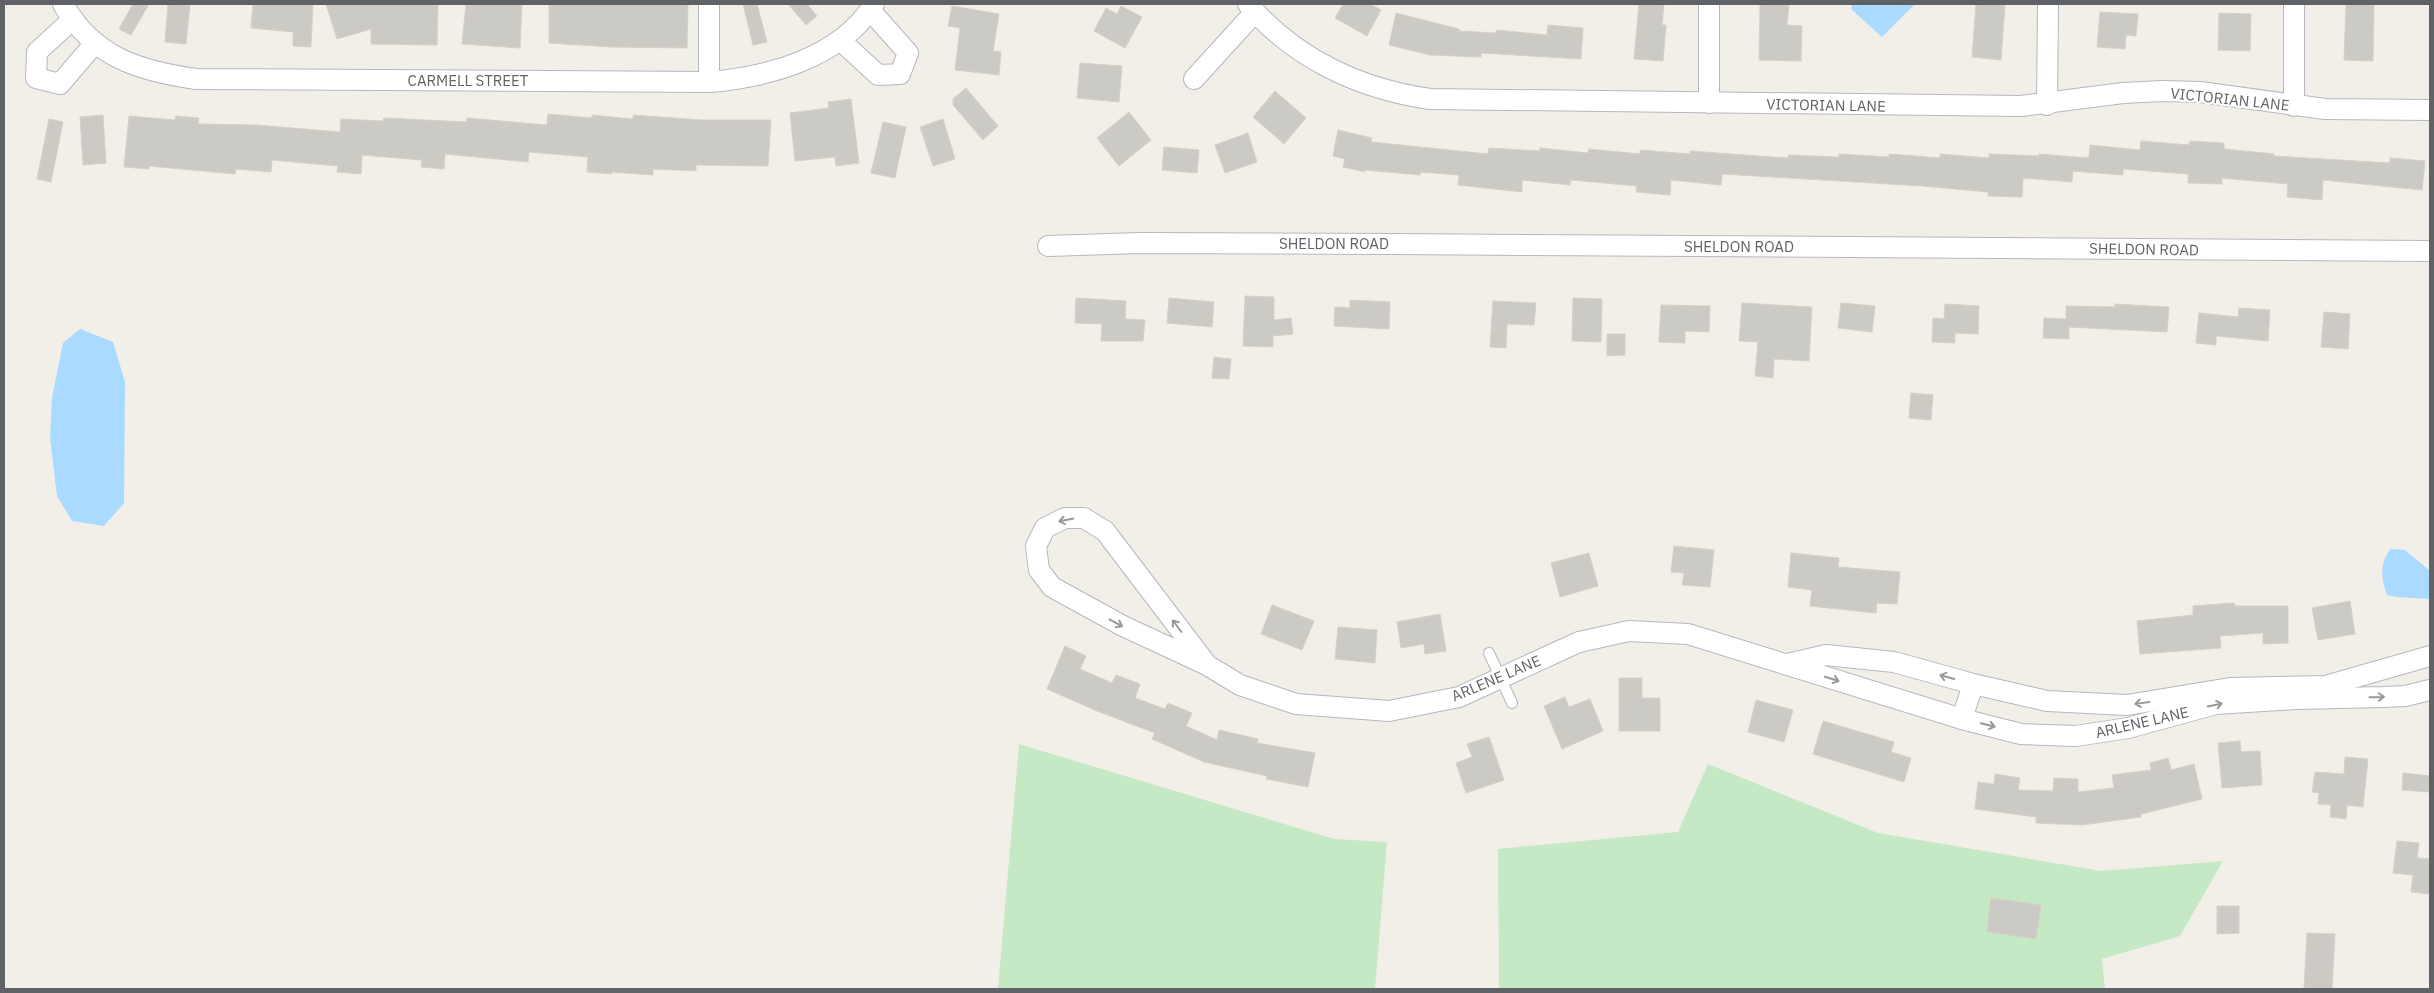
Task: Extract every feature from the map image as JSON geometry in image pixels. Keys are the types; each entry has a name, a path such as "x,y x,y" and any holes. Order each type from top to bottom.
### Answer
{"street":[{"path":"709,4 709,82"},
{"path":"1709,4 1709,103"},
{"path":"2046,105 2048,4"},
{"path":"2294,4 2294,106"},
{"name":"CARMELL STREET","path":"95,43 60,84 36,78 37,52 68,12 95,43 112,56 137,67 162,74 196,79 709,82 742,80 776,71 817,54 840,40 872,7 908,53 900,74 878,75 840,40"},
{"path":"1194,78 1252,8"},
{"name":"VICTORIAN LANE","path":"1252,8 1288,42 1320,64 1358,81 1406,96 1455,101 2021,106 2046,105 2123,93 2162,91 2200,92 2326,109 2430,110"},
{"name":"SHELDON ROAD","path":"1048,246 1140,243 2430,251"},
{"name":"ARLENE LANE","path":"1207,665 1105,531 1084,518 1065,518 1045,528 1036,546 1039,570 1052,587 1123,626 1207,665 1240,685 1296,704 1389,711 1459,697 1579,642 1629,630 1688,634 1962,719 2021,734 2076,736 2128,728 2263,693 2325,686 2430,656"},
{"name":"ARLENE LANE","path":"1785,664 1826,655 1894,662 1973,684 2047,701 2127,705 2230,688 2263,693 2383,697 2406,696 2430,690"},
{"path":"1962,719 1973,684"}],"lane":[{"path":"1489,653 1512,703"}],"green space":[{"path":"1019,744 1334,839 1387,842 1375,989 998,989"},
{"path":"1708,764 1878,833 2101,871 2223,861 2180,936 2102,959 2105,989 1499,989 1498,849 1678,832"}],"water":[{"path":"1852,4 1915,4 1882,37 1851,9"},
{"path":"80,329 113,342 125,382 124,503 104,526 72,521 57,496 50,438 52,398 63,343"},
{"path":"2391,549 2405,550 2430,571 2430,599 2387,595 2382,571 2384,559"}],"building":[{"path":"133,4 149,4 131,35 119,29"},
{"path":"168,4 190,4 186,44 165,42"},
{"path":"253,4 313,4 311,47 293,46 293,32 251,28"},
{"path":"326,4 438,4 437,45 371,44 371,29 337,39"},
{"path":"466,4 522,4 520,48 462,44"},
{"path":"549,4 688,4 687,48 612,47 549,43"},
{"path":"743,4 757,4 767,42 753,45"},
{"path":"788,4 807,4 817,16 806,25"},
{"path":"1343,4 1370,4 1381,10 1367,36 1335,18"},
{"path":"1639,4 1664,4 1662,25 1666,25 1663,61 1634,59"},
{"path":"1760,4 1789,4 1787,25 1802,26 1801,61 1759,60"},
{"path":"1976,4 2005,4 2001,60 1972,57"},
{"path":"2346,4 2374,4 2373,61 2344,60"},
{"path":"952,6 999,14 993,51 1001,52 999,75 955,70 960,28 948,26"},
{"path":"1121,6 1142,17 1125,48 1094,31 1106,8 1117,14"},
{"path":"2100,12 2138,14 2136,36 2126,35 2125,49 2097,47"},
{"path":"1396,13 1459,29 1459,31 1496,33 1497,30 1547,35 1548,25 1583,28 1581,59 1481,53 1481,57 1430,55 1389,45"},
{"path":"2219,13 2251,14 2250,51 2218,50"},
{"path":"1080,63 1122,66 1119,102 1077,98"},
{"path":"966,88 998,126 983,140 953,105 953,99"},
{"path":"1275,91 1306,118 1284,144 1253,117"},
{"path":"851,99 859,163 836,166 835,157 795,161 790,113 829,108 828,102"},
{"path":"1129,112 1151,140 1119,166 1097,138"},
{"path":"548,114 592,118 592,115 633,119 633,115 702,120 771,120 768,166 696,165 696,171 653,169 653,175 612,172 612,174 587,172 588,157 529,152 528,162 445,154 444,169 421,167 422,160 362,155 361,174 337,172 338,166 272,160 271,172 236,169 235,174 149,166 149,169 124,167 129,116 175,120 176,116 199,118 198,124 256,125 340,132 341,119 383,121 384,118 466,122 467,118 547,125"},
{"path":"103,115 106,163 83,165 80,117"},
{"path":"49,119 63,122 51,182 37,179"},
{"path":"943,119 955,159 933,166 920,127"},
{"path":"883,122 906,127 895,178 871,173"},
{"path":"1338,130 1372,138 1371,142 1488,154 1489,148 1539,151 1540,148 1588,153 1589,149 1640,154 1640,150 1690,154 1690,151 1788,158 1788,155 1839,157 1839,154 1889,157 1889,154 1940,158 1940,154 1989,158 1989,154 2039,156 2039,154 2089,158 2090,145 2140,150 2141,141 2189,145 2190,141 2224,143 2224,149 2274,154 2274,156 2390,163 2390,158 2425,161 2422,190 2323,180 2322,200 2287,197 2288,184 2222,178 2222,184 2188,183 2188,174 2123,169 2123,175 2073,171 2072,182 2023,178 2022,197 1988,196 1988,192 1922,186 1722,174 1721,185 1671,180 1670,195 1636,192 1637,186 1571,180 1570,185 1522,180 1522,192 1458,185 1459,175 1421,172 1420,175 1365,170 1365,172 1343,167 1345,159 1333,156"},
{"path":"1248,133 1257,162 1225,173 1215,145"},
{"path":"1164,147 1199,150 1197,173 1162,170"},
{"path":"1245,296 1274,297 1274,320 1291,318 1293,334 1273,336 1273,347 1243,346"},
{"path":"1076,298 1126,301 1125,319 1145,320 1143,341 1101,341 1102,324 1075,323"},
{"path":"1169,298 1214,302 1212,327 1167,323"},
{"path":"1573,298 1602,299 1601,342 1572,341"},
{"path":"1350,300 1390,302 1389,329 1334,326 1335,307 1350,308"},
{"path":"1493,301 1536,303 1534,325 1507,324 1506,348 1490,347"},
{"path":"1742,303 1812,307 1809,361 1774,359 1773,378 1755,376 1758,342 1739,341"},
{"path":"1841,303 1875,306 1872,332 1838,328"},
{"path":"1945,304 1979,306 1978,334 1955,333 1955,343 1932,342 1933,318 1944,319"},
{"path":"2115,304 2169,307 2167,332 2069,327 2069,339 2043,338 2044,318 2066,319 2066,306 2115,307"},
{"path":"1661,305 1710,306 1709,332 1685,331 1685,343 1659,342"},
{"path":"2239,308 2270,310 2268,341 2216,336 2216,345 2196,343 2199,313 2238,317"},
{"path":"2324,312 2350,314 2348,349 2321,347"},
{"path":"1607,334 1625,334 1625,355 1607,356"},
{"path":"1214,357 1231,359 1229,379 1212,378"},
{"path":"1911,393 1933,395 1931,420 1909,418"},
{"path":"1674,546 1714,550 1710,587 1682,585 1684,573 1671,572"},
{"path":"1589,553 1598,586 1560,597 1551,563"},
{"path":"1791,553 1839,558 1838,567 1900,572 1897,604 1877,603 1876,613 1810,606 1812,590 1788,587"},
{"path":"2350,601 2355,634 2318,640 2312,608"},
{"path":"2234,603 2235,606 2288,606 2288,643 2263,644 2263,633 2220,636 2221,648 2140,654 2137,621 2193,615 2193,606"},
{"path":"1272,605 1314,621 1302,650 1261,634"},
{"path":"1440,614 1446,651 1425,654 1424,644 1401,648 1397,622"},
{"path":"1338,627 1377,630 1375,663 1335,659"},
{"path":"1065,646 1086,656 1080,669 1112,683 1116,675 1140,684 1135,698 1165,709 1168,703 1192,713 1186,726 1217,740 1219,730 1258,739 1257,743 1315,753 1308,787 1266,779 1267,776 1204,762 1152,739 1155,733 1097,711 1047,689"},
{"path":"1619,678 1642,678 1642,698 1660,698 1660,731 1619,731"},
{"path":"1565,697 1569,707 1590,699 1603,731 1562,749 1544,706"},
{"path":"1756,700 1793,710 1784,742 1748,732"},
{"path":"1823,721 1894,742 1891,752 1911,758 1904,782 1813,754"},
{"path":"1489,737 1504,780 1466,793 1456,763 1472,757 1467,744"},
{"path":"2240,741 2241,752 2260,751 2262,785 2222,788 2218,743"},
{"path":"2345,757 2368,759 2363,807 2347,805 2346,819 2330,817 2331,805 2318,804 2319,793 2312,792 2315,772 2344,774"},
{"path":"2168,758 2171,770 2194,764 2202,799 2141,814 2141,817 2082,825 2036,823 2036,817 1975,809 1978,782 1994,784 1995,774 2020,778 2018,790 2053,791 2054,778 2078,779 2078,792 2114,788 2112,775 2151,770 2150,763"},
{"path":"2403,773 2430,776 2430,792 2402,790"},
{"path":"2397,841 2419,843 2417,858 2430,859 2430,894 2411,892 2413,875 2393,873"},
{"path":"1991,898 2041,905 2036,939 1987,932"},
{"path":"2217,906 2239,906 2239,933 2217,934"},
{"path":"2307,933 2335,934 2332,989 2304,988"}]}
